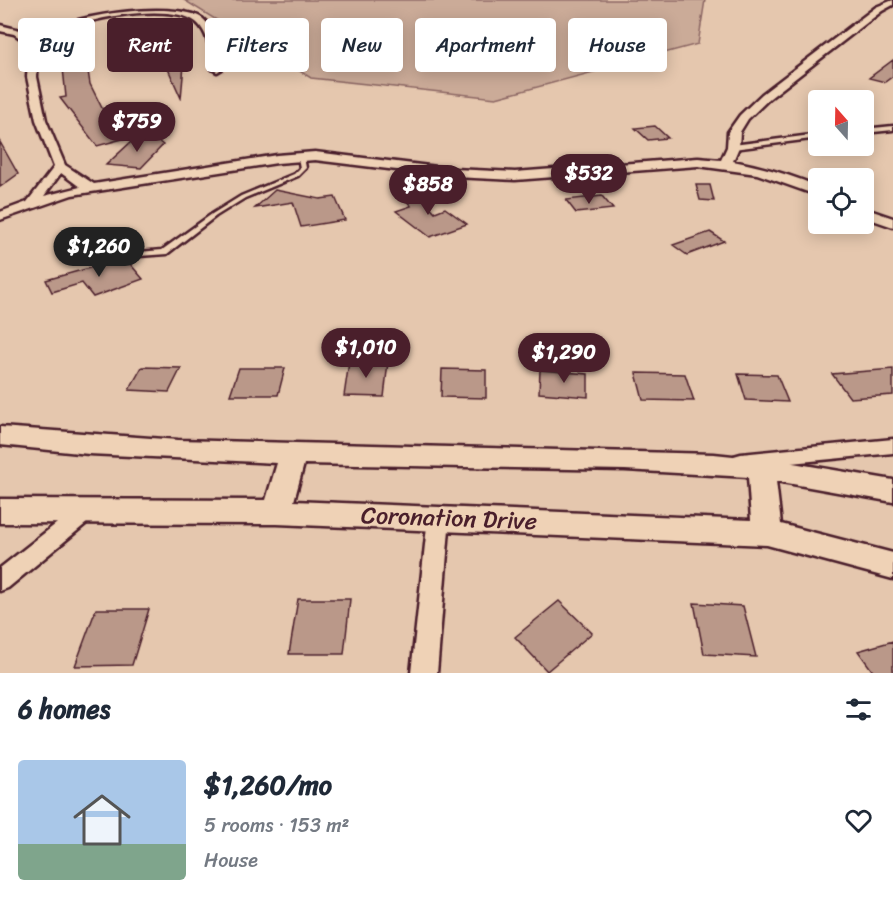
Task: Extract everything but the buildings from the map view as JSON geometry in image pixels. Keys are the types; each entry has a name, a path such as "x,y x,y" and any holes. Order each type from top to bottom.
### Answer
{"street":[{"path":"726,163 733,147 734,132 744,117 766,96 879,9 893,2"},
{"path":"95,20 158,9 180,10 205,25"},
{"path":"0,28 18,30"},
{"path":"32,72 41,120 60,167 91,188"},
{"path":"0,216 49,197 91,188 301,157 353,159 454,173 515,176 698,162 726,163 791,179 808,187"},
{"path":"32,204 60,167"},
{"path":"874,216 893,223"},
{"path":"0,436 73,445 716,464 761,469 893,491"},
{"path":"716,464 893,446"},
{"path":"278,512 294,453"},
{"path":"761,469 766,533"},
{"name":"Coronation Drive","path":"0,511 278,512 439,517 766,533 893,566"},
{"path":"0,581 87,511"},
{"path":"424,673 439,517"}],"lane":[{"path":"874,130 893,128"},
{"path":"733,147 808,137"},
{"path":"139,254 164,252 243,197 296,175 303,168 301,157"}],"shaded area":[{"path":"184,0 705,0 698,44 667,52 667,18 568,18 568,72 593,72 496,98 311,78 301,72 309,72 309,18 213,18"}]}
